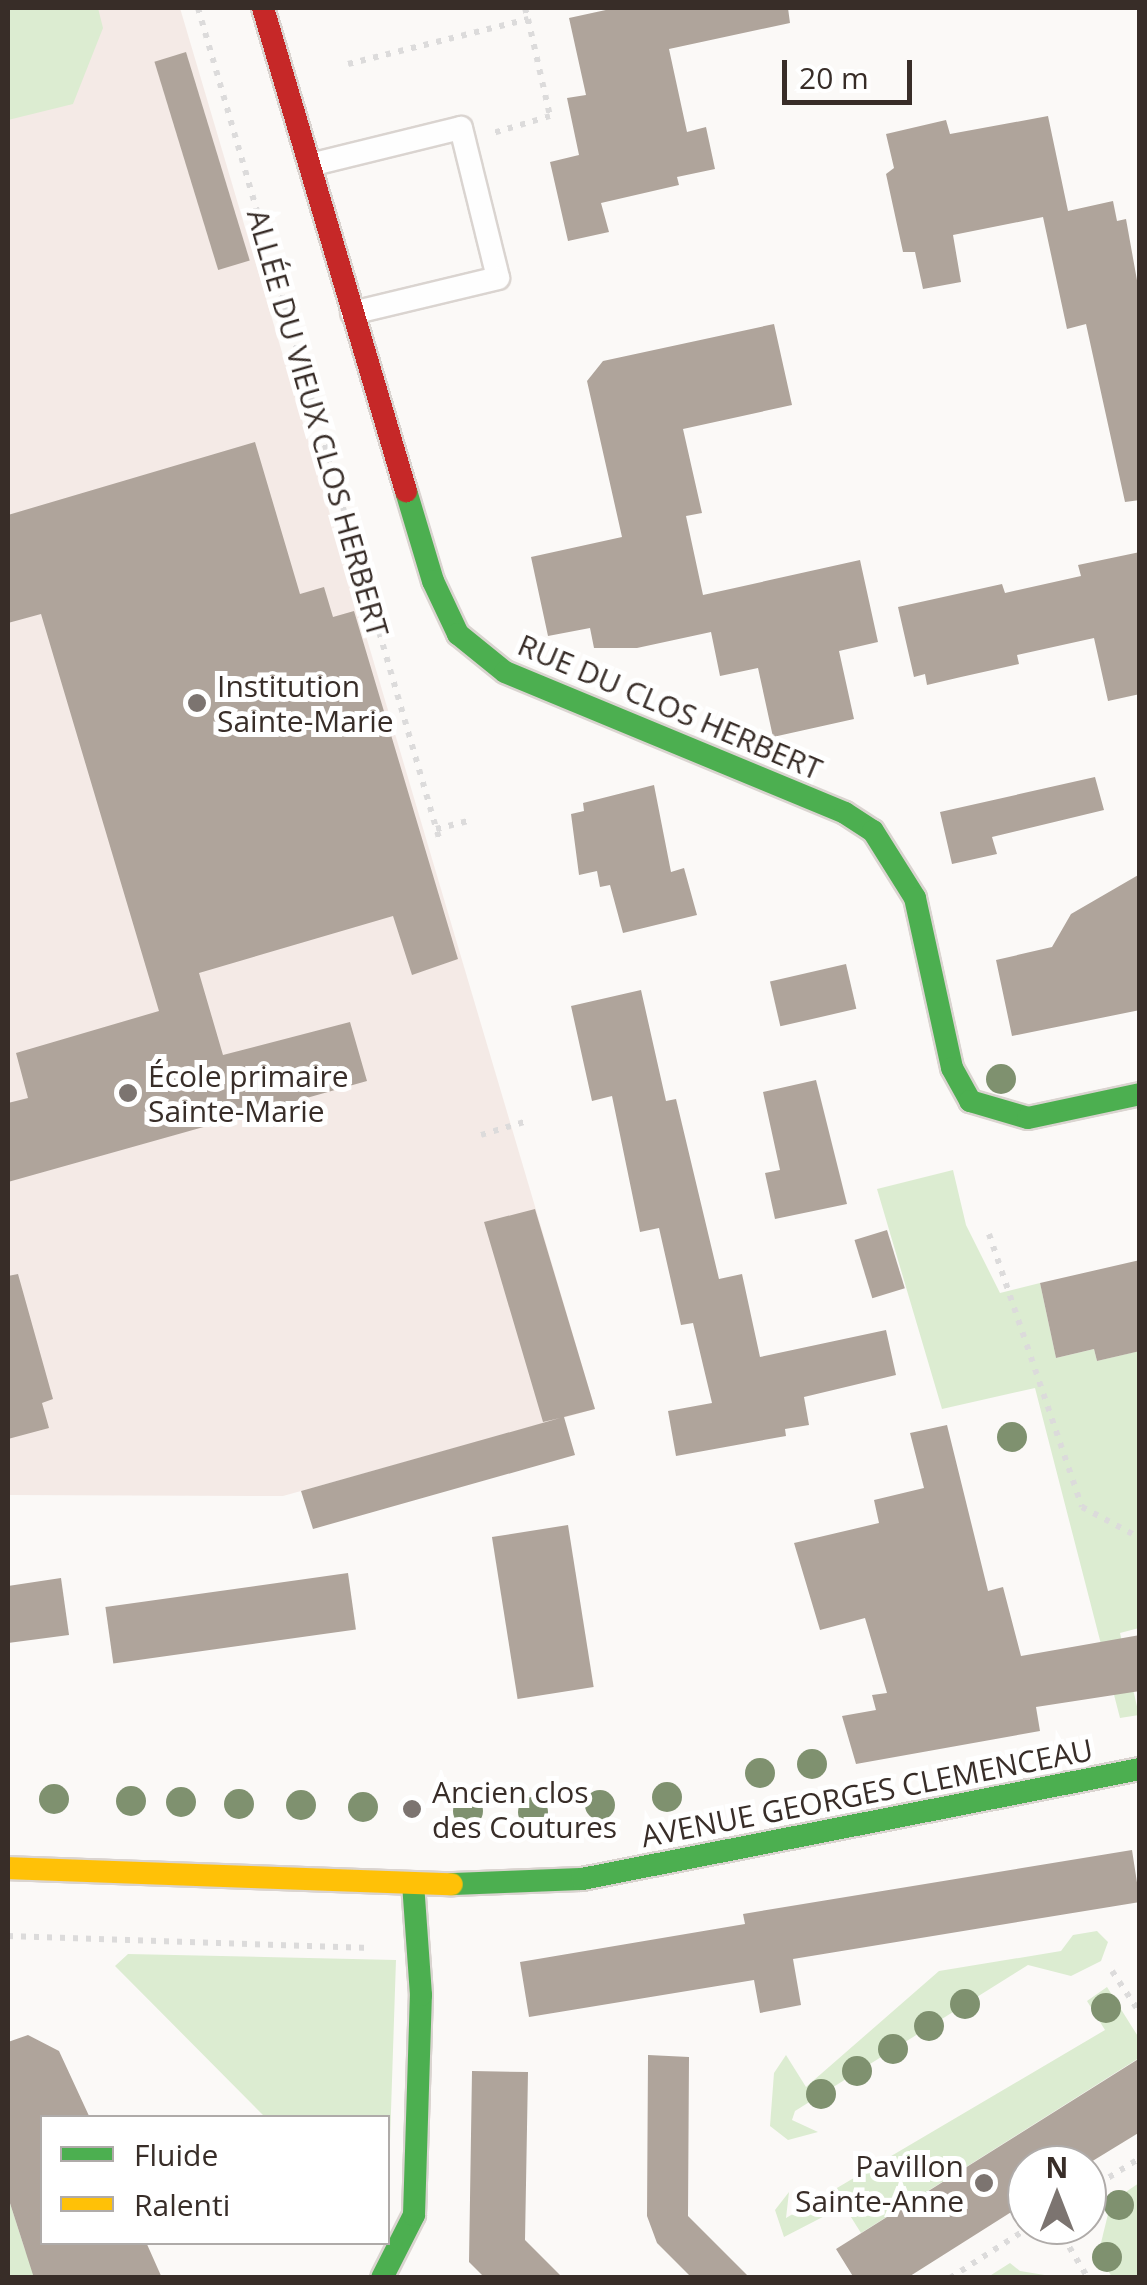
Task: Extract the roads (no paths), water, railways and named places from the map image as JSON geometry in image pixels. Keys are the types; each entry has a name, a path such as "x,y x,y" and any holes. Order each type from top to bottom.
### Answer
{"street":[{"name":"RUE DU CLOS HERBERT","path":"263,8 433,581 446,613 477,654 505,672 845,813 873,831 914,898 952,1068 970,1101 1007,1117 1028,1118 1140,1094"},
{"name":"AVENUE GEORGES CLEMENCEAU","path":"8,1868 413,1883 582,1879 1140,1769"},
{"path":"381,2277 414,2215 421,1995 413,1883"}],"lane":[{"path":"310,165 461,128 498,278 352,314"}],"place":[{"name":"Institution Sainte-Marie","path":"197,703"},
{"name":"École primaire Sainte-Marie","path":"128,1093"},
{"name":"Ancien clos des Coutures","path":"412,1809"},
{"name":"Pavillon Sainte-Anne","path":"984,2183"}]}
